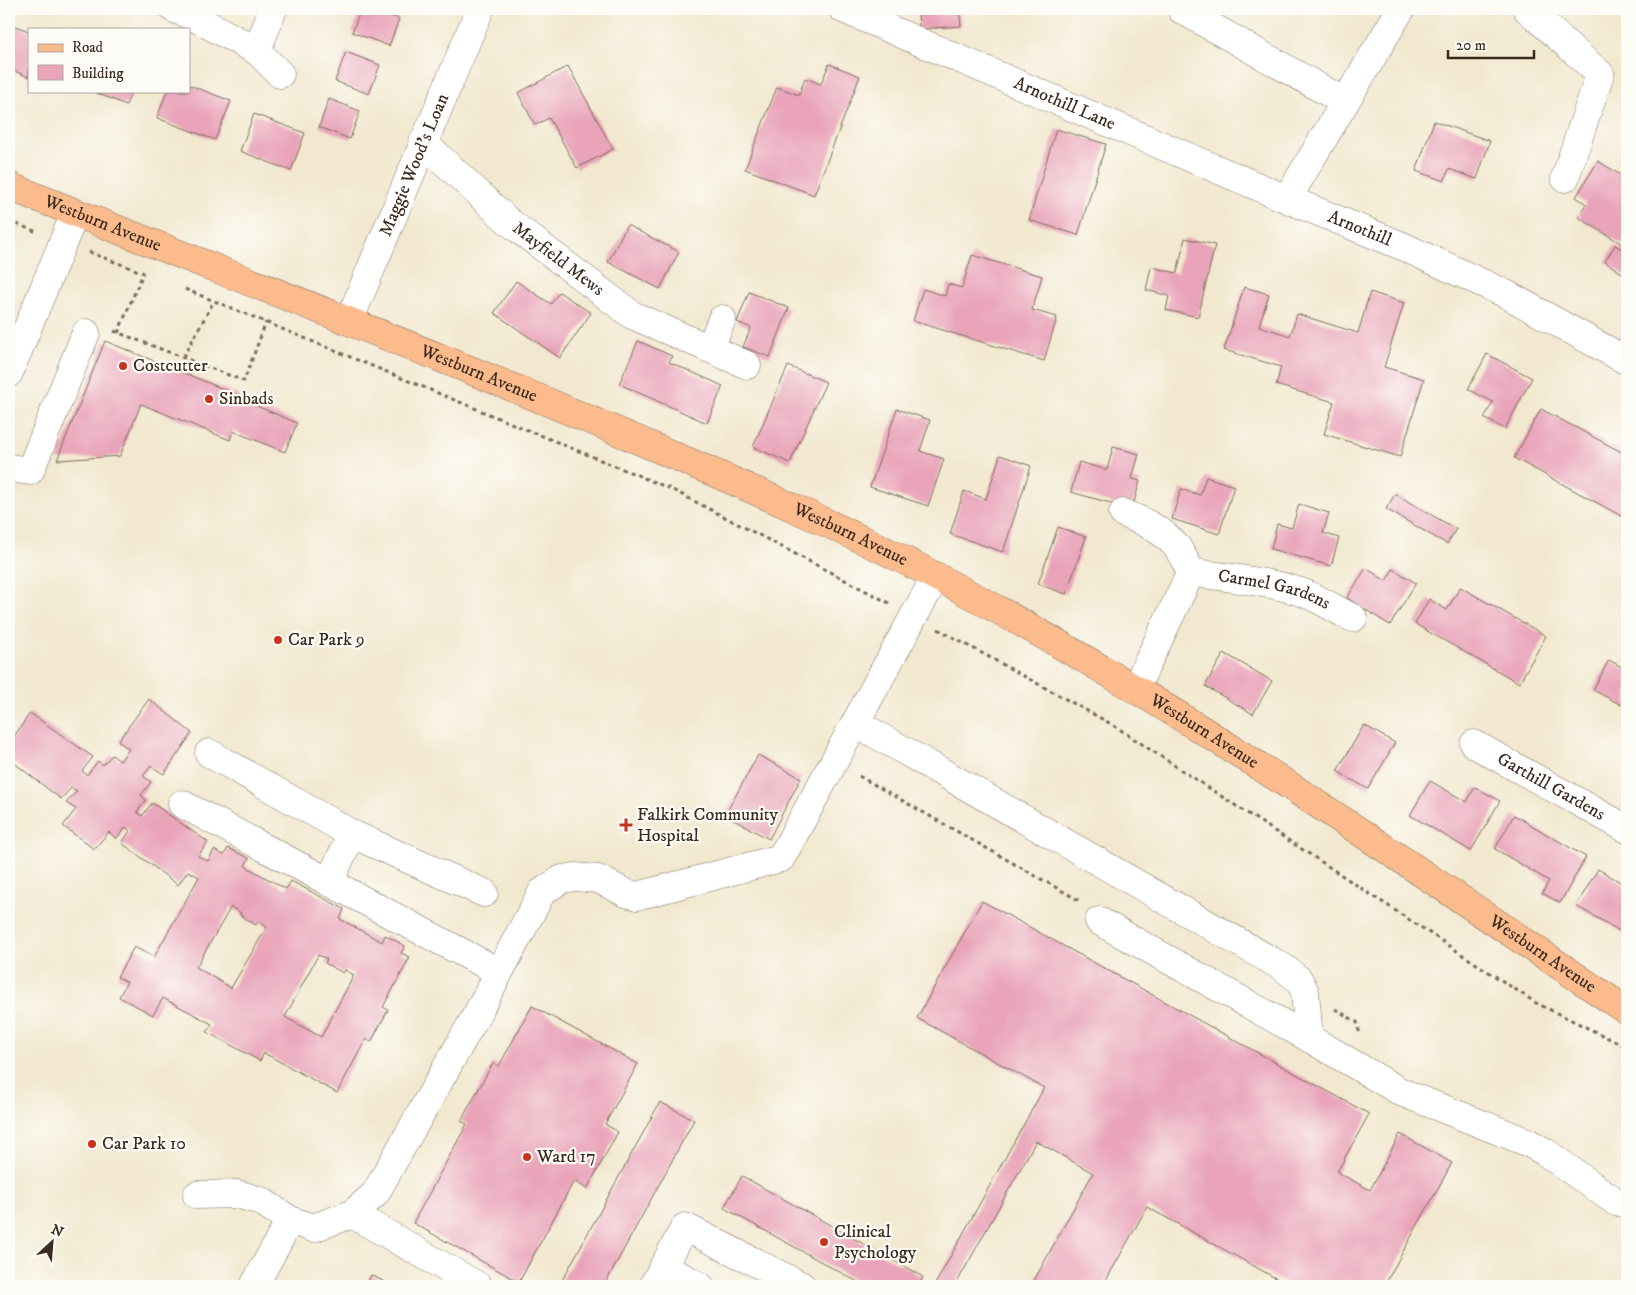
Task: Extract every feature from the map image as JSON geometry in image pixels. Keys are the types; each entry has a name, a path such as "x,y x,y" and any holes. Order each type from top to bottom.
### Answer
{"main road":[{"name":"Westburn Avenue","path":"9,186 539,397 812,515 936,576 1048,637 1181,716 1382,847 1627,1011"}],"street":[{"path":"174,9 190,15 257,51 280,74"},
{"path":"257,51 273,9"},
{"name":"Maggie Wood's Loan","path":"349,321 480,9"},
{"name":"Arnothill Lane","path":"843,9 1287,199"},
{"path":"1287,199 1401,9"},
{"path":"1527,9 1600,74 1565,178"},
{"path":"1182,10 1345,102"},
{"name":"Mayfield Mews","path":"423,142 508,221 632,315 748,365"},
{"name":"Arnothill","path":"1287,199 1402,246 1506,294 1627,362"},
{"path":"9,373 75,213"},
{"path":"710,349 722,319"},
{"path":"9,468 30,470 86,333"},
{"path":"1123,513 1148,523 1168,539 1176,547 1192,572 1135,689"},
{"name":"Carmel Gardens","path":"1192,572 1268,583 1303,593 1352,618"},
{"path":"197,1195 237,1194 261,1201 290,1220 312,1228 352,1214 375,1194 477,1014 542,892 562,879 575,877 598,879 626,893 637,896 780,858 936,576"},
{"path":"856,723 1284,968 1299,980 1306,992 1309,1038"},
{"name":"Garthill Gardens","path":"1474,744 1627,829"},
{"path":"209,753 352,834 484,893"},
{"path":"182,804 499,972"},
{"path":"329,882 352,834"},
{"path":"1099,921 1416,1099 1529,1143 1545,1152 1616,1202 1627,1203"},
{"path":"352,1214 478,1286"},
{"path":"254,1286 290,1220"},
{"path":"700,1286 658,1277 685,1227 802,1286"}],"path":[{"path":"9,222 152,276"},
{"path":"118,333 155,245"},
{"path":"179,287 671,489 915,616 1113,725 1536,1003 1627,1047"},
{"path":"183,357 214,301"},
{"path":"86,333 96,324 244,381 266,322"}],"building":[{"path":"361,9 373,9 399,19 389,46 352,32"},
{"path":"918,9 959,9 961,26 919,29"},
{"path":"9,24 28,31 28,77 9,69"},
{"path":"346,52 380,65 369,94 335,81"},
{"path":"829,64 860,76 814,195 745,169 777,87 799,95 805,78 821,84"},
{"path":"568,66 613,149 577,168 549,118 535,125 518,93"},
{"path":"190,85 231,101 215,140 157,118 167,92 190,92"},
{"path":"94,92 132,92 126,105"},
{"path":"329,99 360,111 350,139 319,127"},
{"path":"254,114 305,133 291,171 240,151"},
{"path":"1434,121 1490,141 1477,179 1449,169 1444,181 1416,171"},
{"path":"1056,129 1106,144 1078,235 1029,220"},
{"path":"1598,161 1627,179 1627,236 1622,244 1578,217 1586,204 1576,197"},
{"path":"627,225 679,252 660,289 608,262"},
{"path":"1185,238 1215,245 1198,317 1166,310 1169,296 1146,290 1151,267 1177,273"},
{"path":"1615,245 1627,252 1627,276 1605,262"},
{"path":"972,255 1042,276 1032,310 1057,317 1044,361 913,321 923,289 945,296 948,284 962,288"},
{"path":"516,281 551,304 559,292 591,313 560,358 494,313"},
{"path":"1244,287 1269,294 1259,326 1290,336 1297,314 1358,333 1370,292 1404,303 1384,367 1424,379 1400,457 1324,434 1334,402 1276,385 1281,367 1224,350"},
{"path":"749,292 789,308 770,357 743,347 751,328 737,322"},
{"path":"105,341 248,399 247,402 297,423 285,452 233,431 230,440 141,404 120,456 57,460"},
{"path":"638,341 672,356 669,362 723,386 707,423 619,384"},
{"path":"1487,354 1532,378 1505,429 1484,418 1493,402 1468,389"},
{"path":"788,366 826,382 790,463 753,447"},
{"path":"897,409 930,420 920,451 944,459 928,506 870,487"},
{"path":"1541,409 1627,455 1627,519 1514,458"},
{"path":"1113,447 1139,454 1132,479 1140,481 1132,509 1071,492 1079,462 1107,470"},
{"path":"1000,455 1031,466 1003,552 950,534 964,491 986,499"},
{"path":"1206,477 1234,486 1219,534 1172,519 1181,489 1200,495"},
{"path":"1395,494 1456,529 1447,544 1386,509"},
{"path":"1299,504 1329,513 1323,533 1339,538 1331,566 1271,549 1277,524 1292,528"},
{"path":"1058,527 1086,537 1066,594 1038,584"},
{"path":"1366,568 1386,581 1393,569 1416,583 1390,625 1347,598"},
{"path":"1460,587 1546,636 1519,683 1415,624 1429,599 1447,610"},
{"path":"1224,653 1272,681 1253,714 1205,686"},
{"path":"1609,660 1627,670 1627,708 1593,690"},
{"path":"149,699 192,733 164,774 151,766 143,776 151,782 141,795 146,800 137,812 142,816 152,803 208,842 198,856 208,861 214,850 224,855 228,848 249,858 245,866 286,889 291,881 344,909 340,919 382,942 385,935 405,946 401,953 410,957 383,1007 388,1010 371,1042 366,1039 337,1093 264,1053 260,1061 207,1032 212,1024 163,998 153,1015 119,997 127,982 117,977 134,947 154,957 199,877 188,871 178,885 122,843 130,831 126,827 116,839 109,832 94,849 63,826 76,809 66,803 77,791 71,788 61,799 9,759 9,744 30,713 93,757 82,771 87,775 98,761 103,765 112,755 120,761 129,749 118,741","holes":["231,907 256,925 258,921 267,927 231,988 196,967","318,955 327,959 325,963 343,973 345,970 354,975 321,1037 285,1017"]},
{"path":"1364,725 1395,743 1368,789 1337,771"},
{"path":"758,755 801,778 769,839 725,815"},
{"path":"1430,781 1467,802 1475,787 1500,801 1471,851 1410,815"},
{"path":"1514,815 1586,857 1560,903 1542,893 1549,881 1495,849"},
{"path":"1598,869 1627,886 1627,935 1576,906"},
{"path":"982,901 1369,1114 1337,1172 1370,1190 1400,1134 1452,1163 1384,1286 1290,1286 1147,1207 1103,1286 1031,1286 1093,1173 1036,1141 955,1286 934,1286 1044,1088 917,1018"},
{"name":"Ward 17","path":"532,1006 638,1064 605,1124 618,1132 587,1189 574,1181 519,1282 413,1223 467,1124 461,1121 493,1063 499,1066"},
{"path":"660,1102 694,1120 604,1286 559,1286"},
{"name":"Clinical Psychology","path":"742,1176 923,1277 918,1286 865,1286 724,1208"},
{"path":"371,1275 393,1286 365,1286"}],"place":[{"name":"Costcutter","path":"123,366"},
{"name":"Sinbads","path":"209,399"},
{"name":"Car Park 9","path":"278,640"},
{"name":"Falkirk Community Hospital","path":"626,825"},
{"name":"Car Park 10","path":"92,1144"},
{"name":"Ward 17","path":"527,1157"},
{"name":"Clinical Psychology","path":"824,1242"}]}
